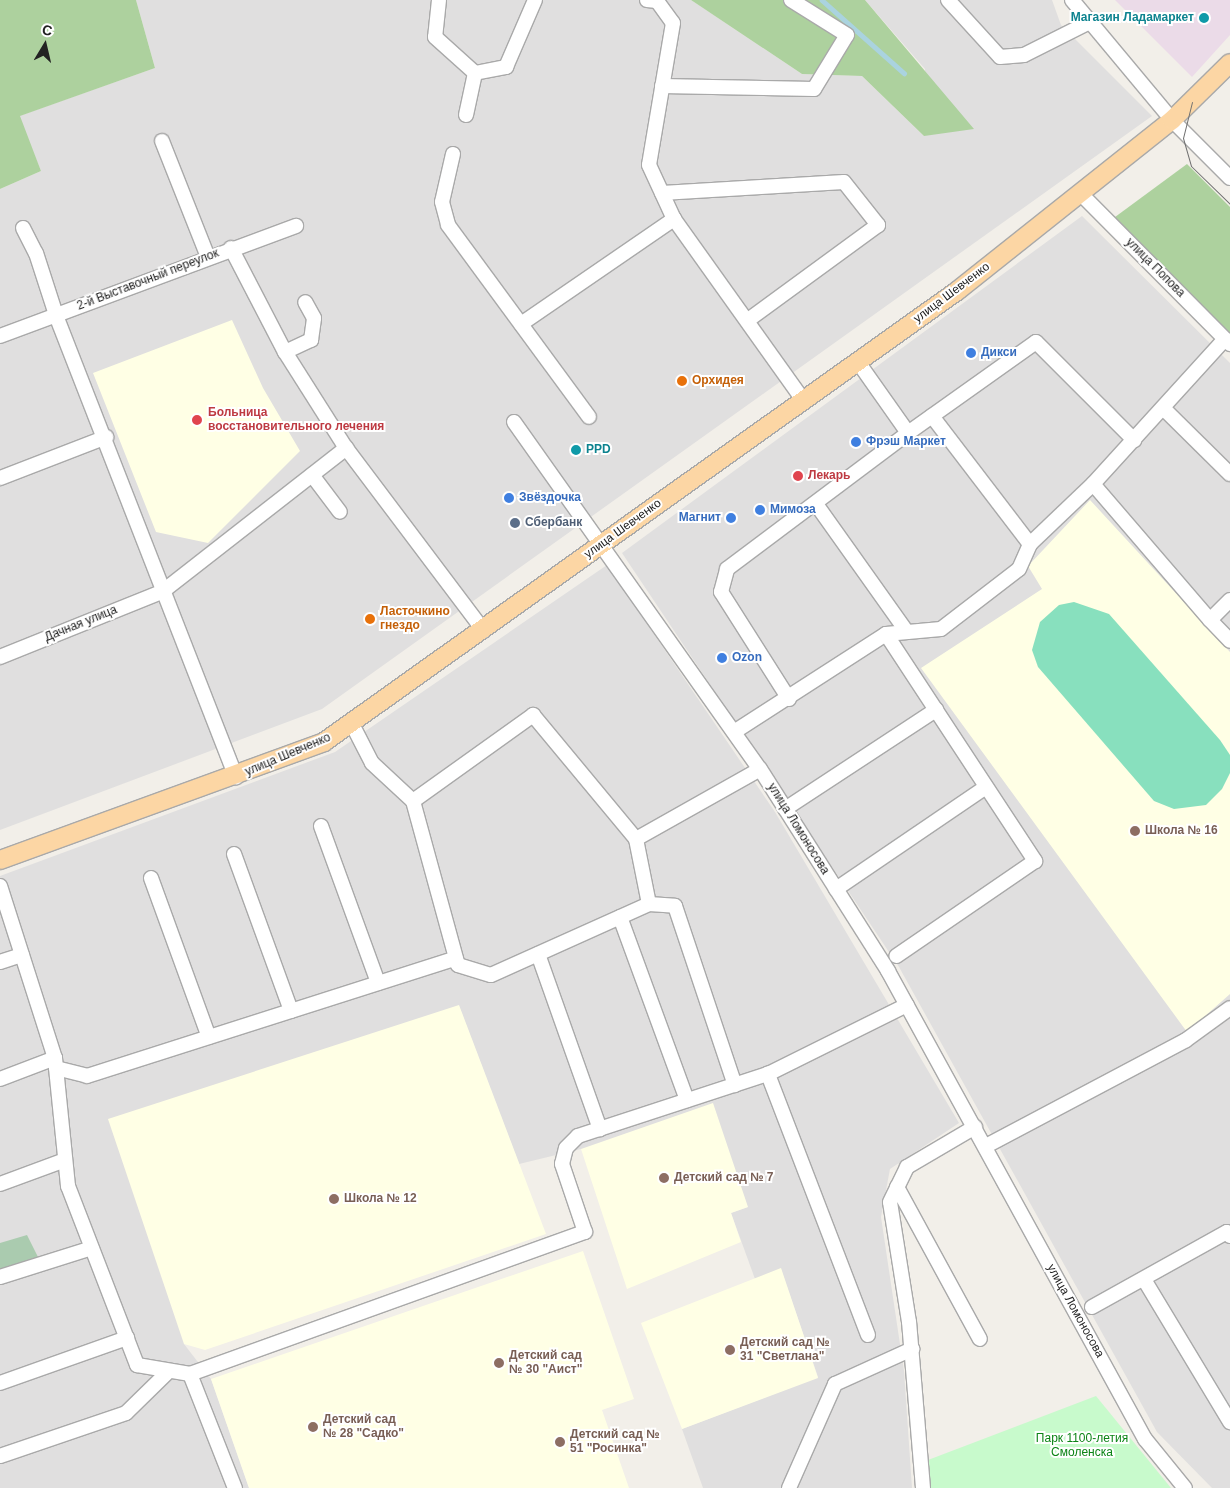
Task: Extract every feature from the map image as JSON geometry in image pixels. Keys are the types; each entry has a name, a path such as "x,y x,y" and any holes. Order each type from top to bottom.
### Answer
{"main road":[{"name":"улица Шевченко","path":"0,860 236,777 324,742 352,724 957,291 1172,120 1230,63"}],"street":[{"path":"439,0 435,37 474,74"},
{"path":"474,74 506,67 535,0"},
{"path":"647,0 657,1 673,23 649,165 674,219 804,401"},
{"path":"662,86 814,88 847,35 791,0"},
{"path":"948,0 1000,57 1024,55 1090,22"},
{"path":"1072,0 1172,120 1230,178"},
{"path":"466,115 474,74"},
{"path":"162,141 208,257"},
{"path":"453,154 442,202 448,225 589,418"},
{"path":"662,193 844,182 878,226 747,321"},
{"name":"улица Попова","path":"1080,193 1228,342"},
{"path":"521,324 674,219"},
{"name":"2-й Выставочный переулок","path":"0,336 56,318 87,301 296,226"},
{"path":"22,228 36,253 56,318 106,437 162,592 236,777"},
{"path":"231,248 285,352 346,448 484,631"},
{"path":"285,352 311,340 314,318 306,302"},
{"path":"789,699 721,592 727,569 908,433 1036,342 1134,440"},
{"path":"734,732 789,699 886,634 941,629 991,595 1019,569 1030,544 1093,484 1163,408 1228,342"},
{"path":"858,362 908,433"},
{"path":"1163,408 1230,474"},
{"path":"932,416 1030,544"},
{"name":"улица Ломоносова","path":"514,422 603,544 760,768 907,1005 1145,1439 1185,1488"},
{"path":"0,478 106,437"},
{"name":"Дачная улица","path":"0,657 162,592 346,448"},
{"path":"312,475 340,512"},
{"path":"1093,484 1230,641"},
{"path":"816,504 906,632"},
{"path":"1210,620 1230,600"},
{"path":"886,634 1035,861 896,956"},
{"path":"785,809 936,710"},
{"path":"413,802 533,714 636,840 649,904"},
{"path":"352,724 372,763 413,802 458,965 491,975 649,904 675,906 735,1085"},
{"path":"636,840 760,768"},
{"path":"836,889 986,787"},
{"path":"321,826 378,983"},
{"path":"234,854 291,1011"},
{"path":"151,878 209,1037"},
{"path":"0,886 56,1063 68,1186 137,1365 190,1374 585,1232 562,1164 566,1148 578,1136 768,1074 907,1005"},
{"path":"620,917 687,1100"},
{"path":"538,954 600,1129"},
{"path":"0,962 22,955"},
{"path":"0,1079 56,1063 87,1076 456,958"},
{"path":"986,1146 1186,1040 1230,1008"},
{"path":"768,1074 868,1335"},
{"path":"923,1488 912,1349 890,1202 907,1167 975,1127"},
{"path":"0,1184 65,1160"},
{"path":"897,1187 980,1339"},
{"path":"1092,1307 1145,1280 1229,1232"},
{"path":"0,1277 92,1248"},
{"path":"1145,1280 1230,1422"},
{"path":"0,1383 127,1338"},
{"path":"789,1488 835,1384 912,1349"},
{"path":"0,1456 126,1413 169,1371"},
{"path":"190,1374 235,1488"}],"shaded area":[{"path":"136,0 691,0 802,74 862,76 924,136 925,69 865,0 1052,0 1061,25 1152,116 322,709 0,830 0,189 41,171 19,116 155,68"},
{"path":"1115,0 1230,0 1230,35 1192,77"},
{"path":"1082,216 1230,363 1230,1488 1212,1488 1157,1432 899,967 622,553"},
{"name":"Больница восстановительного лечения","path":"232,320 263,388 300,451 208,543 156,532 93,373"},
{"name":"Школа № 16","path":"1090,500 1230,652 1230,994 1187,1032 921,668 1042,589 1028,566"},
{"path":"607,565 775,812 959,1123 890,1169 881,1217 904,1371 912,1488 703,1488 682,1429 818,1377 781,1269 755,1279 731,1213 748,1207 581,1149 519,1164 459,1006 184,1344 211,1379 249,1488 0,1488 0,876 335,752"},
{"name":"Школа № 12","path":"459,1005 546,1234 205,1350 184,1344 108,1119"},
{"name":"Детский сад № 7","path":"713,1103 748,1207 731,1213 741,1242 627,1289 581,1149"},
{"path":"27,1235 39,1259 0,1270 0,1243"},
{"path":"583,1251 634,1399 602,1410 629,1488 249,1488 211,1379"},
{"name":"Детский сад № 31 \"Светлана\"","path":"781,1268 818,1378 682,1429 641,1323"}],"green space":[{"path":"0,0 136,0 155,68 20,116 41,171 0,189"},
{"path":"691,0 865,0 974,129 924,136 862,76 802,74"},
{"path":"1187,164 1230,207 1230,341 1111,220"},
{"path":"1074,602 1109,614 1220,740 1230,755 1230,773 1222,789 1206,805 1174,809 1154,801 1038,667 1032,650 1040,622 1059,605"},
{"name":"Парк 1100-летия Смоленска","path":"1096,1396 1171,1488 929,1488 928,1460"}],"waterway":[{"path":"822,0 904,73"}],"tram line":[{"path":"1192,102 1183,138 1191,166 1230,204"}],"place":[{"name":"Магазин Ладамаркет","path":"1204,18"},
{"name":"Дикси","path":"971,353"},
{"name":"Орхидея","path":"682,381"},
{"name":"Больница восстановительного лечения","path":"197,420"},
{"name":"Фрэш Маркет","path":"856,442"},
{"name":"PPD","path":"576,450"},
{"name":"Лекарь","path":"798,476"},
{"name":"Звёздочка","path":"509,498"},
{"name":"Мимоза","path":"760,510"},
{"name":"Магнит","path":"731,518"},
{"name":"Сбербанк","path":"515,523"},
{"name":"Ласточкино гнездо","path":"370,619"},
{"name":"Ozon","path":"722,658"},
{"name":"Школа № 16","path":"1135,831"},
{"name":"Детский сад № 7","path":"664,1178"},
{"name":"Школа № 12","path":"334,1199"},
{"name":"Детский сад № 31 \"Светлана\"","path":"730,1350"},
{"name":"Детский сад № 30 \"Аист\"","path":"499,1363"},
{"name":"Детский сад № 28 \"Садко\"","path":"313,1427"},
{"name":"Детский сад № 51 \"Росинка\"","path":"560,1442"}]}
